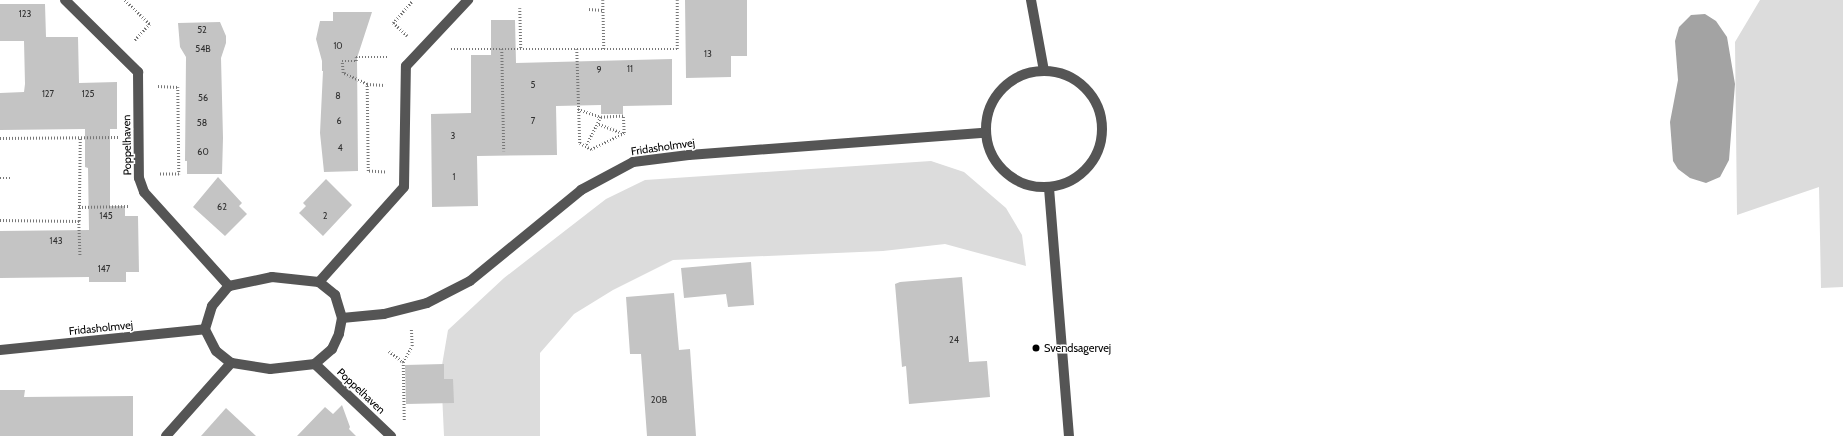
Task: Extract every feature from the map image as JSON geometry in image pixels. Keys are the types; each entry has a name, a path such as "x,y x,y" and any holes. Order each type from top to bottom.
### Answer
{"street":[{"name":"Poppelhaven","path":"65,0 138,72 139,174 144,192 229,286"},
{"path":"319,282 404,187 406,66 468,0"},
{"path":"1031,0 1044,71"},
{"path":"1044,71 1067,76 1082,86 1095,102 1101,121 1100,144 1090,165 1072,181 1049,188 1020,183 998,166 988,147 984,133 988,112 997,94 1018,77 1044,71"},
{"name":"Fridasholmvej","path":"342,318 384,314 427,303 470,281 581,190 633,162 689,155 984,133"},
{"path":"1049,188 1069,436"},
{"path":"272,277 319,282 335,295 342,318 339,334 332,349 315,364 270,369 231,363 216,351 205,329 212,306 229,286 272,277"},
{"name":"Fridasholmvej","path":"0,350 205,329"},
{"path":"166,436 231,363"},
{"name":"Poppelhaven","path":"315,364 391,436"}],"path":[{"path":"121,55 150,24 125,0"},
{"path":"413,0 393,23 421,50 678,48 677,0"},
{"path":"603,0 604,49"},
{"path":"520,8 521,49"},
{"path":"590,9 603,10"},
{"path":"502,49 504,151"},
{"path":"577,49 580,144 591,149 624,133"},
{"path":"371,57 356,57 356,61 342,61 343,73 367,84 406,85"},
{"path":"367,84 368,171 404,173"},
{"path":"138,85 178,87 179,174 139,174"},
{"path":"578,109 601,117 623,116 624,133"},
{"path":"586,146 599,124 601,117"},
{"path":"599,124 624,133"},
{"path":"0,138 139,137"},
{"path":"80,138 80,256"},
{"path":"0,178 12,178"},
{"path":"79,207 157,206"},
{"path":"0,220 79,221"},
{"path":"404,421 403,362 412,346 410,307"},
{"path":"389,351 403,362"}],"shaded area":[{"path":"1760,0 1843,0 1843,287 1821,288 1819,187 1737,215 1735,42"},
{"path":"1705,14 1716,21 1727,37 1735,84 1729,160 1720,177 1706,183 1690,178 1678,169 1673,161 1670,122 1678,80 1675,41 1679,27 1691,15"},
{"path":"931,161 964,172 1006,208 1022,235 1026,266 945,244 883,251 673,260 613,290 574,314 540,353 540,436 444,436 441,371 448,330 504,278 606,199 645,180"}],"building":[{"path":"685,0 747,0 747,56 731,56 731,77 686,78"},
{"path":"0,4 45,4 46,37 78,37 79,83 117,82 117,129 110,129 110,206 125,206 125,216 138,216 139,272 126,272 126,282 89,282 89,277 0,278 0,231 89,230 88,168 85,167 85,129 0,130 0,93 24,92 25,84 24,41 0,41"},
{"path":"333,12 372,12 357,58 358,171 324,172 320,133 323,71 316,39 320,21 333,21"},
{"path":"491,20 515,20 516,63 672,59 672,105 623,106 623,114 601,114 601,105 556,106 557,155 477,156 478,206 432,207 431,114 471,113 471,55 491,55"},
{"path":"220,22 226,36 226,43 221,58 223,138 222,174 187,174 187,161 185,161 186,57 180,47 178,23"},
{"path":"218,177 242,203 239,206 247,214 225,236 193,207"},
{"path":"326,179 352,205 323,236 299,213 306,206 303,203"},
{"path":"751,262 754,305 728,307 726,294 684,298 681,268"},
{"path":"962,277 969,362 987,361 990,397 909,404 906,366 902,367 895,284 900,282"},
{"path":"674,293 679,350 690,349 696,436 647,436 641,354 630,354 626,297"},
{"path":"444,364 444,379 453,379 454,403 406,404 405,365"},
{"path":"0,390 25,390 24,397 133,396 133,436 0,436"},
{"path":"342,405 350,427 349,429 356,436 297,436 325,407 333,414"},
{"path":"226,408 256,436 201,436"}],"place":[{"name":"Svendsagervej","path":"1036,348"}]}
